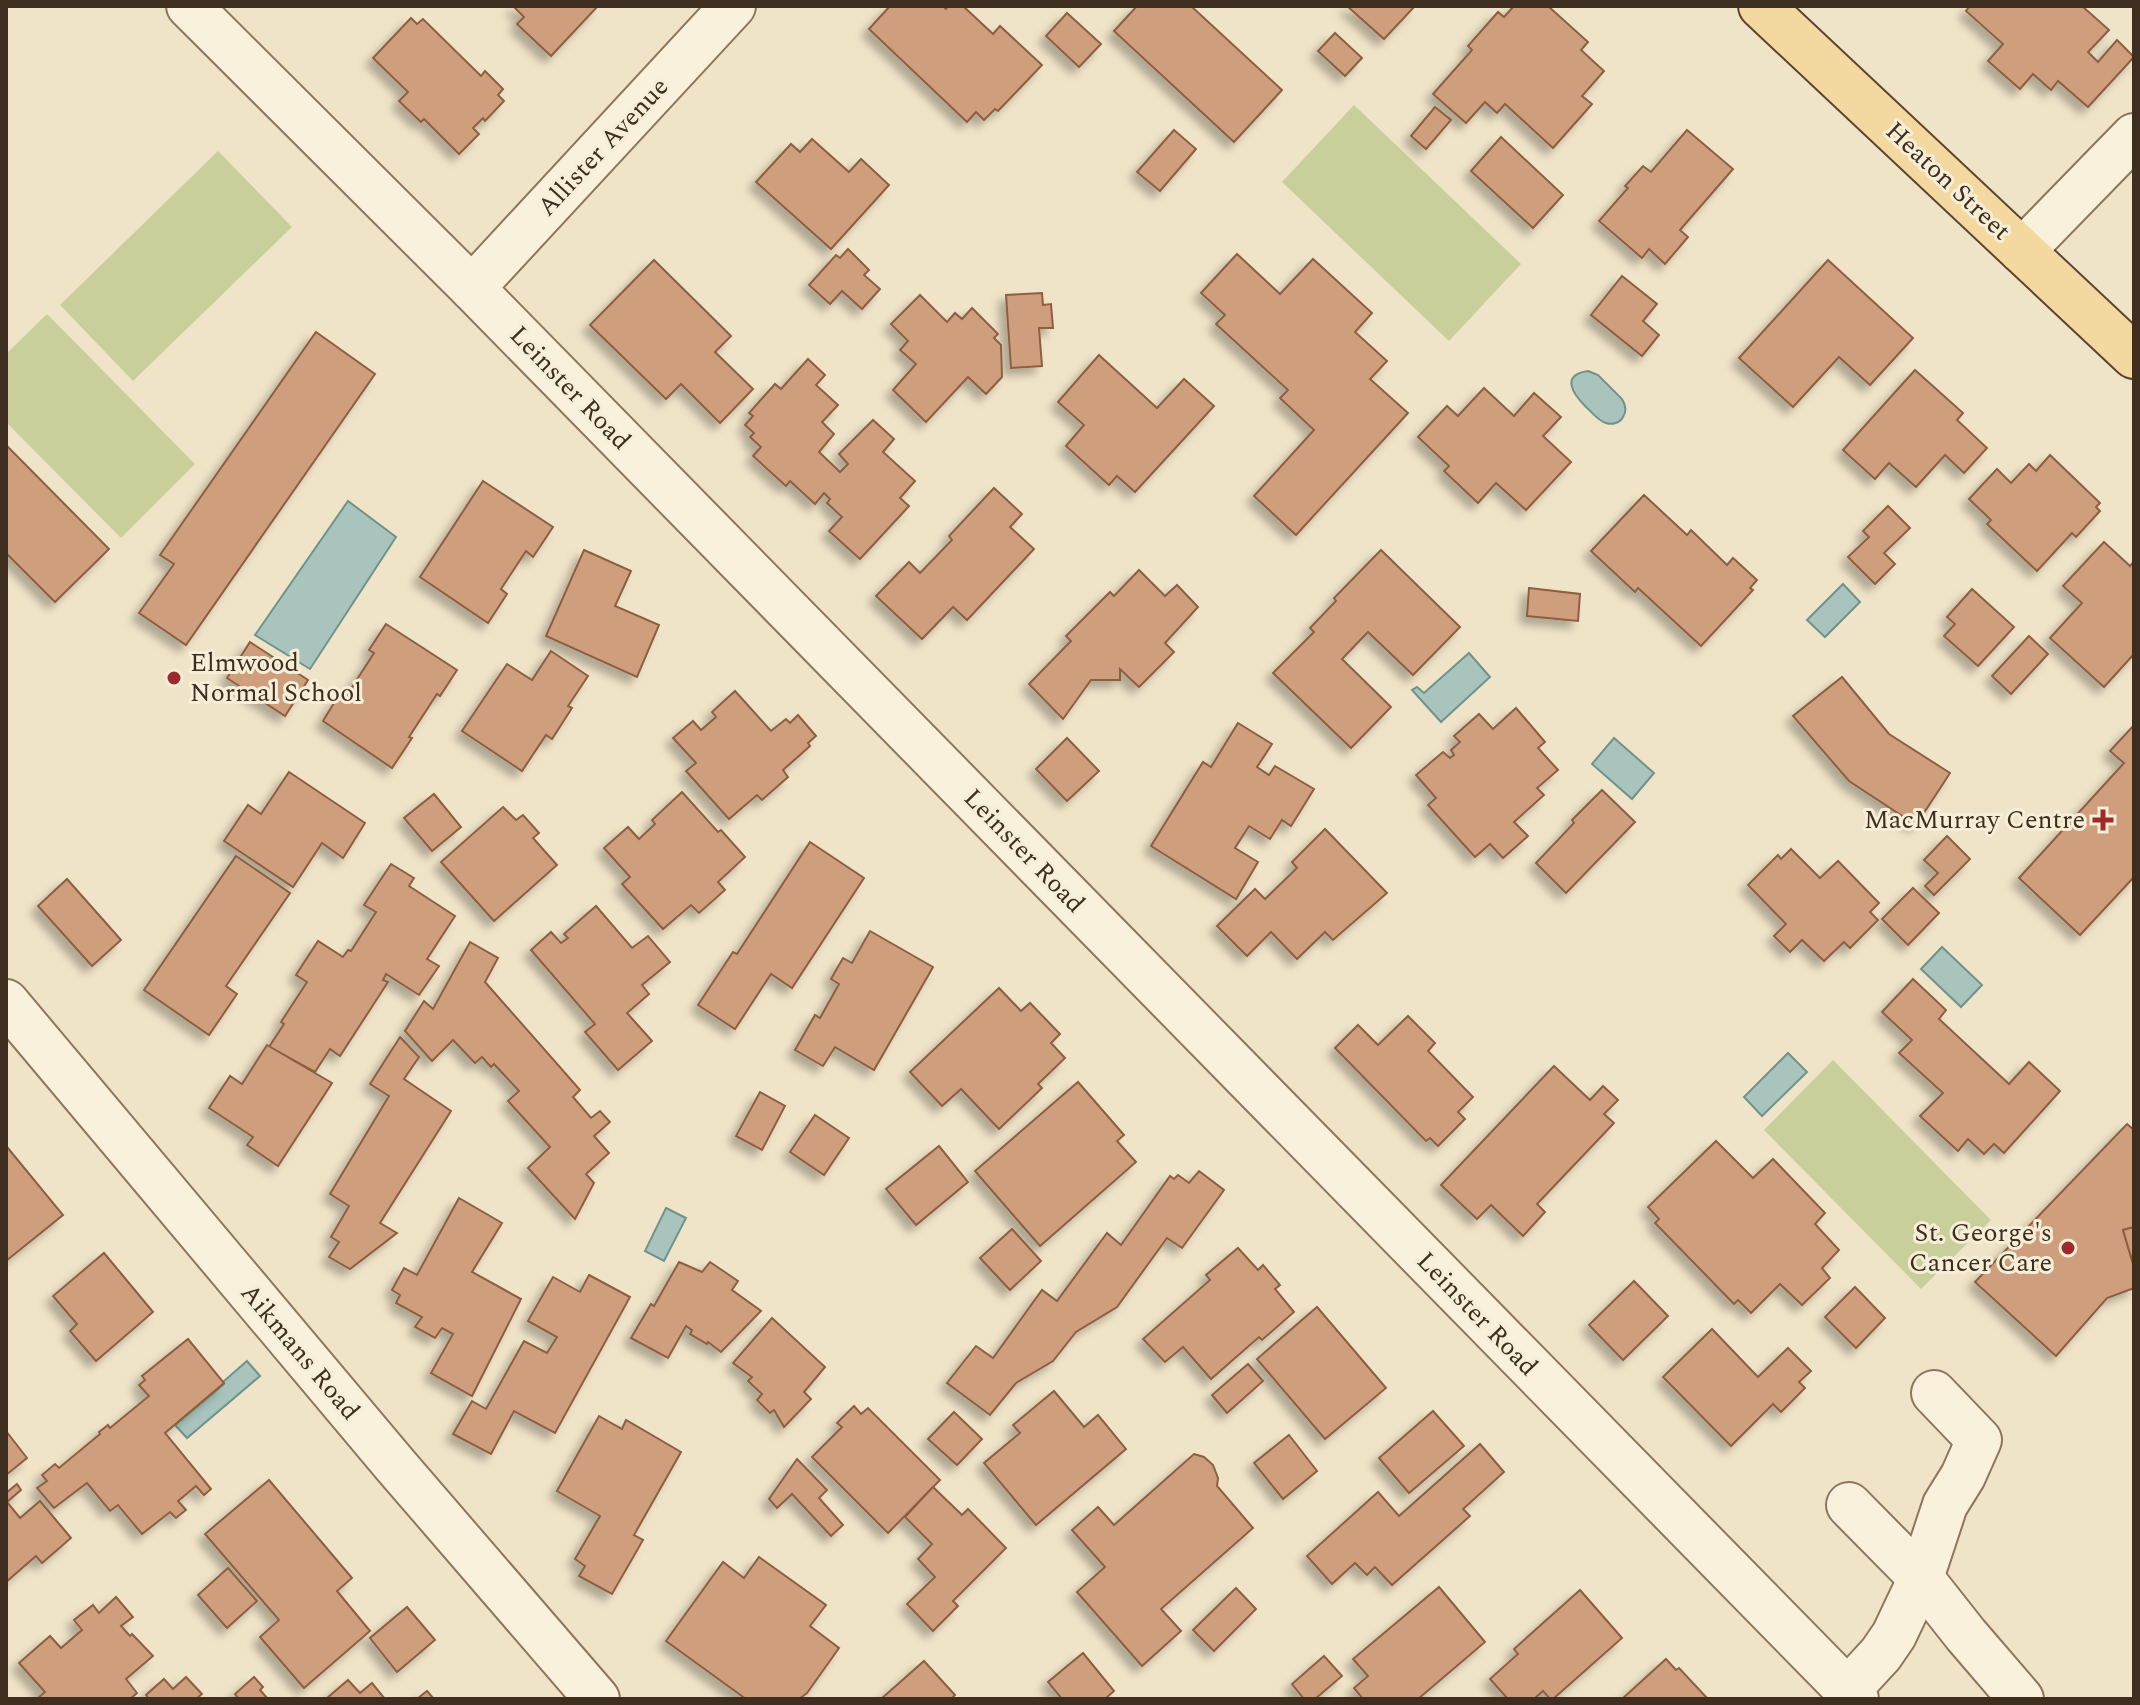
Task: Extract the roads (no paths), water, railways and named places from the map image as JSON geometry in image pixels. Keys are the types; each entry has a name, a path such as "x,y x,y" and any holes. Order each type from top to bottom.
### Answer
{"main road":[{"name":"Heaton Street","path":"1761,6 2134,356"}],"street":[{"name":"Leinster Road","path":"189,6 472,288 1852,1695"},
{"name":"Allister Avenue","path":"472,288 733,6"},
{"path":"2022,251 2134,136"},
{"name":"Aikmans Road","path":"6,1002 386,1454 597,1699"},
{"path":"1852,1695 1894,1635 1921,1578 1945,1505 1963,1476 1979,1440 1934,1393"},
{"path":"1849,1505 1921,1578 2021,1699"}],"water":[{"path":"1588,371 1598,375 1622,399 1625,412 1618,422 1608,424 1600,420 1574,391 1574,376"},
{"path":"348,501 396,537 310,669 255,635"},
{"path":"1843,584 1860,602 1825,637 1807,620"},
{"path":"1469,653 1490,677 1441,722 1412,690 1417,687 1424,693"},
{"path":"1614,738 1654,773 1632,799 1592,764"},
{"path":"1942,947 1982,985 1961,1007 1921,969"},
{"path":"1788,1053 1807,1072 1762,1116 1744,1097"},
{"path":"666,1208 686,1218 664,1261 645,1251"},
{"path":"247,1361 260,1376 187,1438 175,1425"}],"place":[{"name":"Elmwood Normal School","path":"174,678"},
{"name":"MacMurray Centre","path":"2103,820"},
{"name":"St. George's Cancer Care","path":"2068,1248"}]}
